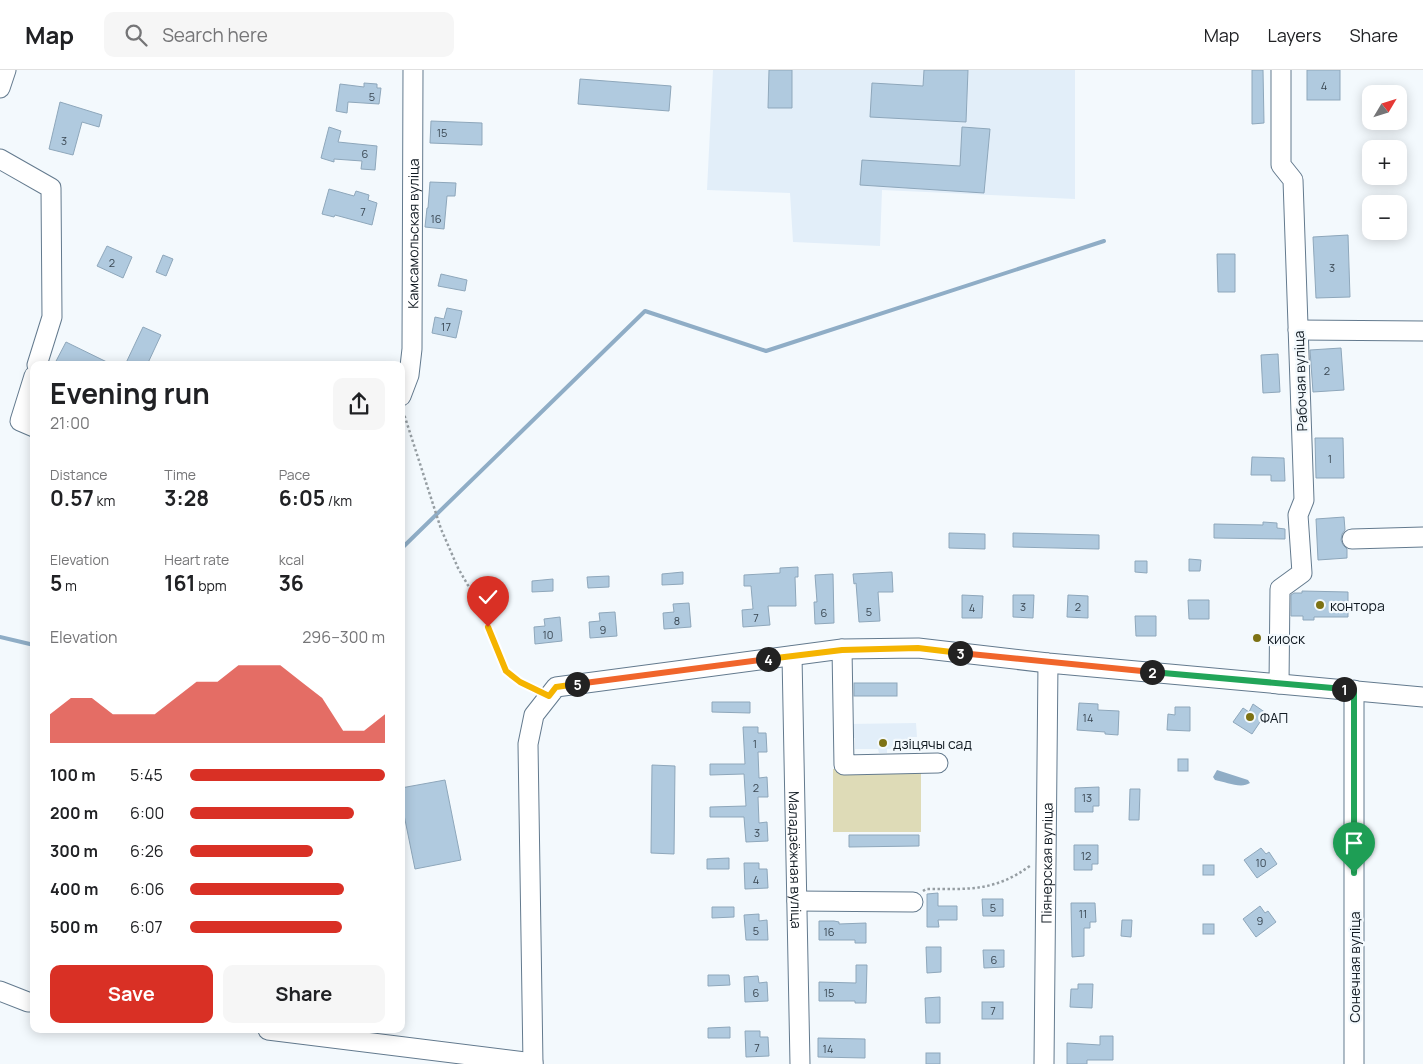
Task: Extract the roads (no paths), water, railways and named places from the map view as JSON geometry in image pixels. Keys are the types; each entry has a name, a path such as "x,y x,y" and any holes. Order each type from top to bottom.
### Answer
{"street":[{"path":"0,88 6,70"},
{"name":"Камсамольская вуліца","path":"405,386 409,375 412,349 414,70"},
{"name":"Рабочая вуліца","path":"1279,684 1280,589 1302,573 1298,515 1304,500 1293,180 1281,166 1281,70"},
{"path":"0,159 51,188 52,317 38,361"},
{"path":"1298,330 1423,331"},
{"path":"30,389 20,421 30,425"},
{"path":"1352,539 1423,537"},
{"path":"291,1033 533,1064 528,744 534,716 553,691 842,650 918,648 1048,663 1423,697"},
{"path":"842,650 844,765 938,763"},
{"name":"Маладзёжная вуліца","path":"792,656 800,1064"},
{"name":"Піянерская вуліца","path":"1044,1064 1048,663"},
{"name":"Сонечная вуліца","path":"1354,690 1354,1064"},
{"path":"797,901 913,902"},
{"path":"0,991 30,1002"}],"water":[{"path":"1217,770 1248,780 1250,783 1238,785 1215,780 1213,777"}],"waterway":[{"path":"405,545 645,311 766,351 1104,241"},
{"path":"0,637 30,644"}],"place":[{"name":"контора","path":"1320,605"},
{"name":"киоск","path":"1257,638"},
{"name":"ФАП","path":"1250,717"},
{"name":"дзіцячы сад","path":"883,743"}]}
